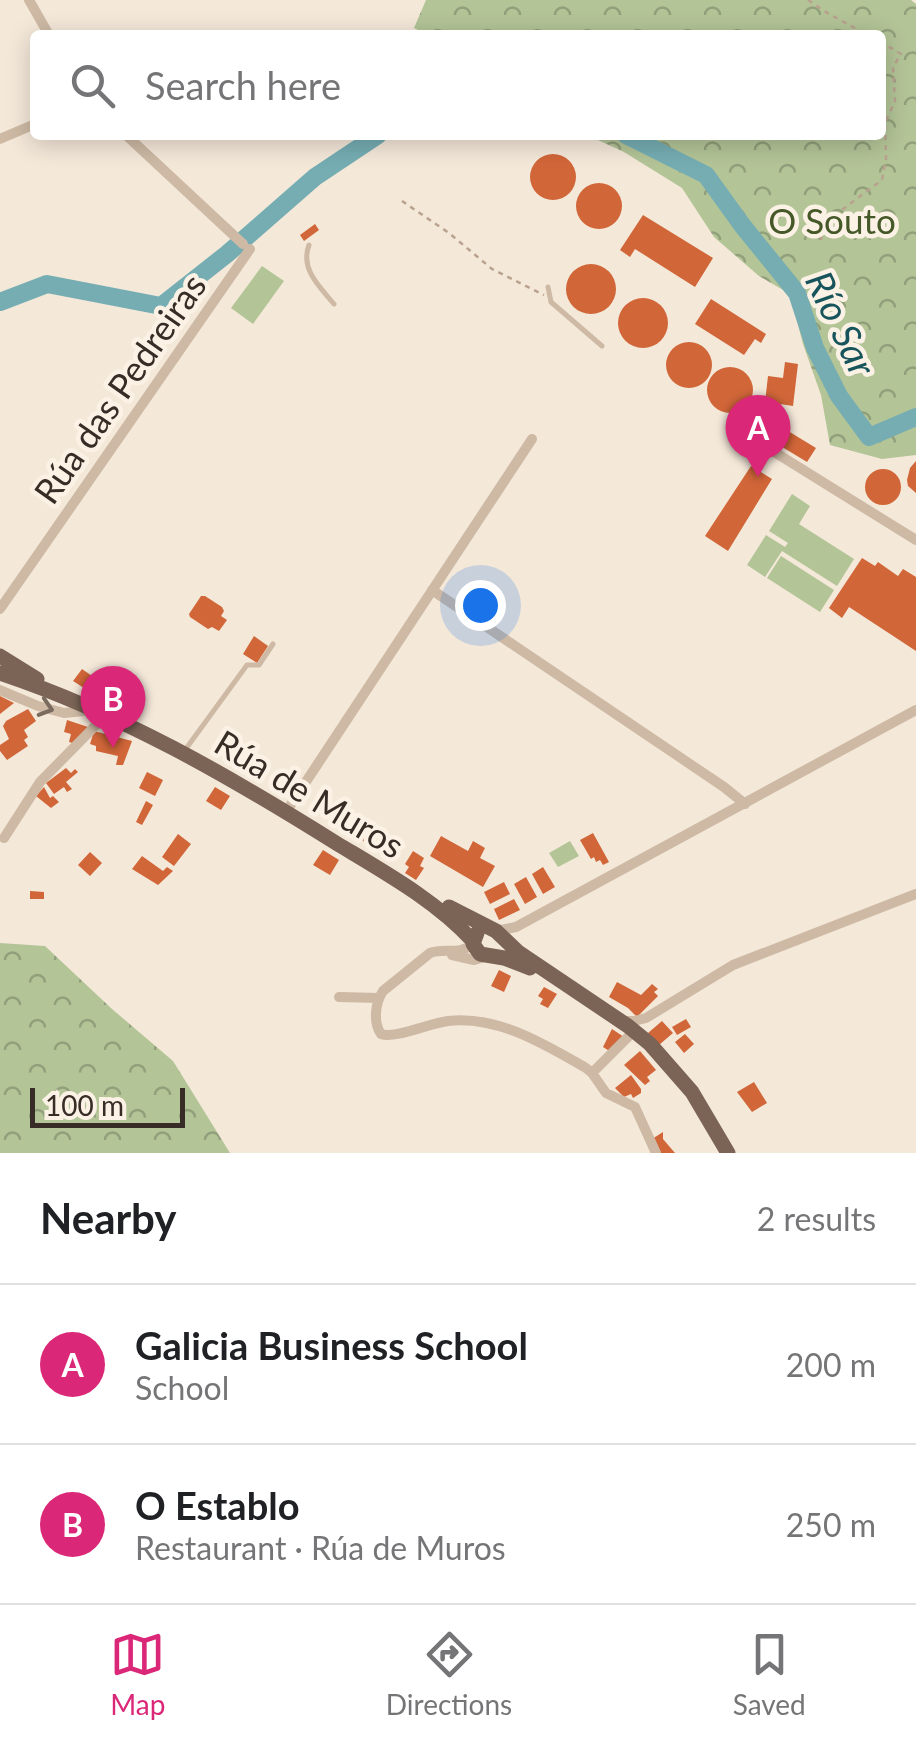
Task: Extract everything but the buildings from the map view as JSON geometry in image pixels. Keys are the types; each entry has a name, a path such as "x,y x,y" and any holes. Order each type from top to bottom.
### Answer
{"main road":[{"path":"0,656 61,695"},
{"path":"0,673 61,695"},
{"name":"Rúa de Muros","path":"61,695 184,752 405,885 455,921 474,942 479,954 496,941"},
{"name":"Rúa de Muros","path":"405,885 496,941 512,961 557,980 632,1029 689,1088 728,1153"},
{"path":"474,942 480,930 496,941"}],"street":[{"path":"30,0 46,30"},
{"path":"0,139 30,126"},
{"name":"Rúa das Pedreiras","path":"0,608 246,246 131,140"},
{"path":"286,812 532,440"},
{"path":"755,440 916,540"},
{"path":"432,590 724,786 745,804"},
{"path":"0,690 64,714 100,713"},
{"path":"496,941 916,710"},
{"path":"4,838 40,782 100,713"},
{"path":"592,1072 632,1029 634,1021 646,1018 733,965 916,894"},
{"name":"Rúa de Muros","path":"447,952 470,960 496,941"},
{"path":"474,942 464,950 436,950 392,983 379,998 378,1032 394,1036 446,1022 483,1022 519,1033 592,1072 603,1091 635,1107 656,1153"},
{"path":"338,997 379,998"},
{"path":"632,1029 640,1027 646,1018"}],"lane":[{"path":"309,245 308,268 334,304"},
{"path":"548,287 551,302 602,346"},
{"path":"184,752 247,665 259,665 273,644"}],"path":[{"path":"808,0 859,30"},
{"path":"886,45 901,54 893,67 894,101 886,121"},
{"path":"820,240 823,224 882,180 885,140"},
{"path":"402,201 492,269 550,297"}],"green space":[{"name":"O Souto","path":"426,0 911,0 916,4 916,455 882,459 830,445 821,395 790,294 759,276 714,237 682,188 598,140 886,140 886,30 414,28"},
{"path":"262,266 284,281 253,324 231,308"},
{"path":"792,494 810,506 799,524 854,559 837,586 782,551 765,577 747,565 766,535 785,547 788,543 769,531"},
{"path":"781,556 834,590 820,612 767,578"},
{"path":"570,841 579,856 558,867 549,853"},
{"path":"0,943 45,946 173,1061 230,1153 0,1153"}],"waterway":[{"name":"Río Sar","path":"0,302 47,284 161,306 315,177 370,140"},
{"name":"Río Sar","path":"636,140 706,175 797,293 815,348 839,396 869,437 916,417"}],"place":[{"name":"Galicia Business School","path":"758,477"},
{"name":"O Establo","path":"113,748"}]}
